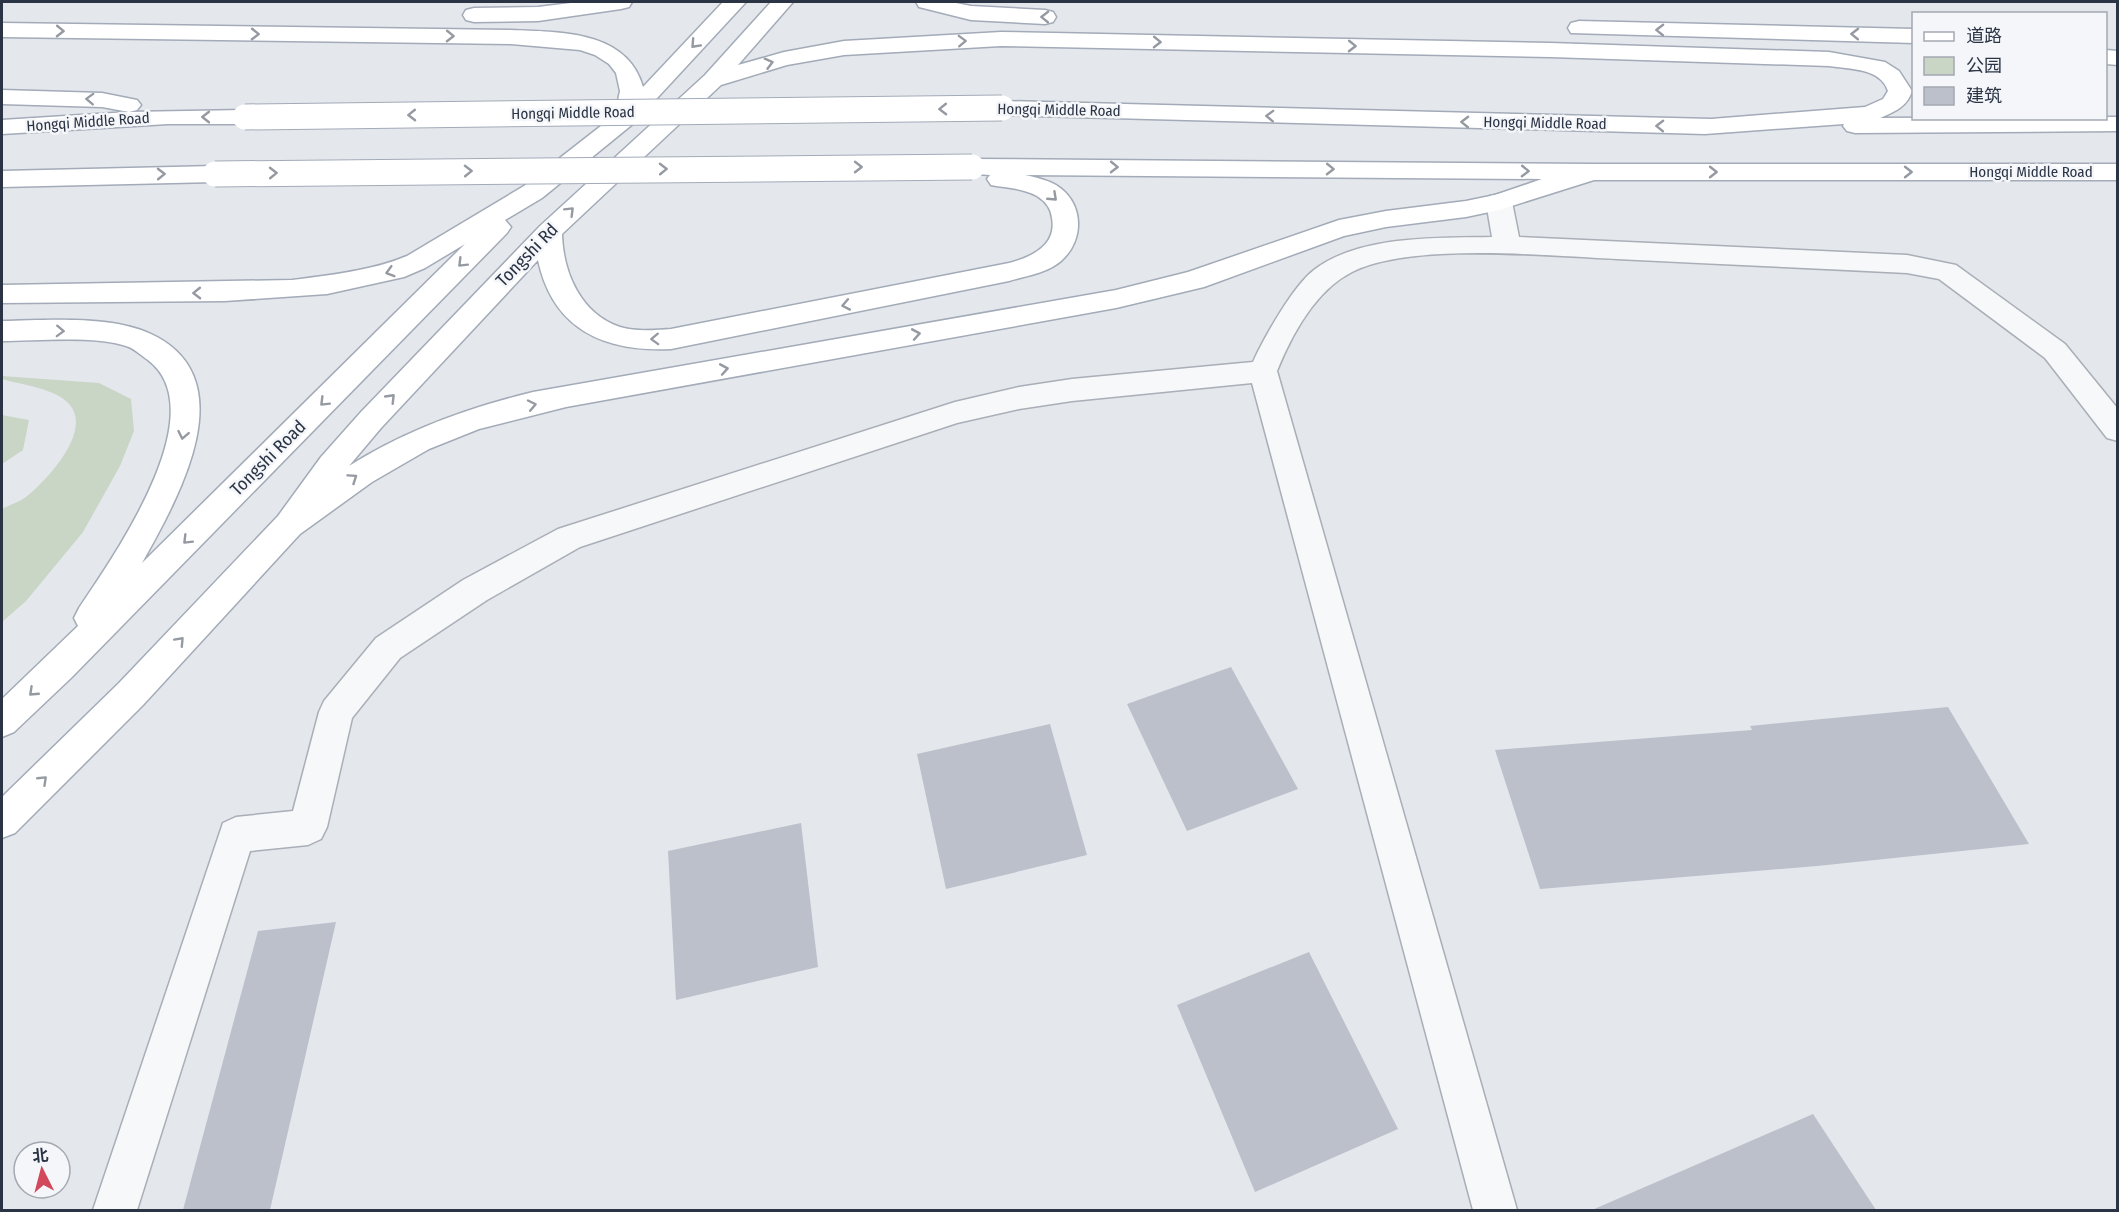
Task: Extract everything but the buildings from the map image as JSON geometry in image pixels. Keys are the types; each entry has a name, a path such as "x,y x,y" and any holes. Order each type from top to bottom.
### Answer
{"main road":[{"path":"453,14 621,2"},
{"path":"2,294 225,292 304,287 367,278 395,271 416,262 533,192 626,118 735,2"},
{"name":"Tongshi Rd","path":"289,525 332,465 371,420 549,232 713,80 782,2"},
{"path":"927,2 971,13 1066,18"},
{"path":"1556,28 1912,36"},
{"path":"2,30 561,40 597,46 614,57 629,78 632,93 626,118"},
{"path":"713,80 784,59 844,48 1001,39 1526,49 1829,59 1876,67 1891,76 1898,84 1900,91 1891,104 1870,114 1705,127"},
{"path":"2,97 102,100 168,117"},
{"name":"Hongqi Middle Road","path":"2,127 168,117 1002,108 1705,127 2118,124"},
{"path":"549,232 550,264 561,288 578,311 593,325 609,333 638,340 671,339 707,333 1009,272 1053,253 1062,242 1067,220 1063,207 1046,190 1033,185 916,167"},
{"name":"Hongqi Middle Road","path":"2,179 108,175 916,167 1592,172 2118,172"},
{"path":"2,821 131,694 289,525 370,467 412,443 478,418 530,405 1116,299 1194,280 1339,229 1386,219 1466,209 1499,202 1592,172"},
{"path":"2,194 108,175"},
{"name":"Tongshi Road","path":"2,721 60,667 533,192"},
{"path":"2,331 84,333 141,341 171,363 185,387 188,408 183,440 170,478 134,549 60,667"}],"street":[{"path":"1499,202 1507,244"},
{"path":"1495,1210 1263,371 1271,348 1323,276 1344,265 1374,255 1409,249 1507,244 1907,264 1947,271 2055,351 2118,430"},
{"path":"116,1210 236,835 308,826 336,712 388,648 475,590 569,538 955,413 1019,398 1072,390 1263,371"}],"green space":[{"path":"2,376 99,383 131,399 134,431 120,466 83,532 26,601 2,622 2,509 26,497 55,468 71,441 75,428 75,416 64,399 48,391 2,379"},
{"path":"2,415 29,420 23,450 2,464"}]}
